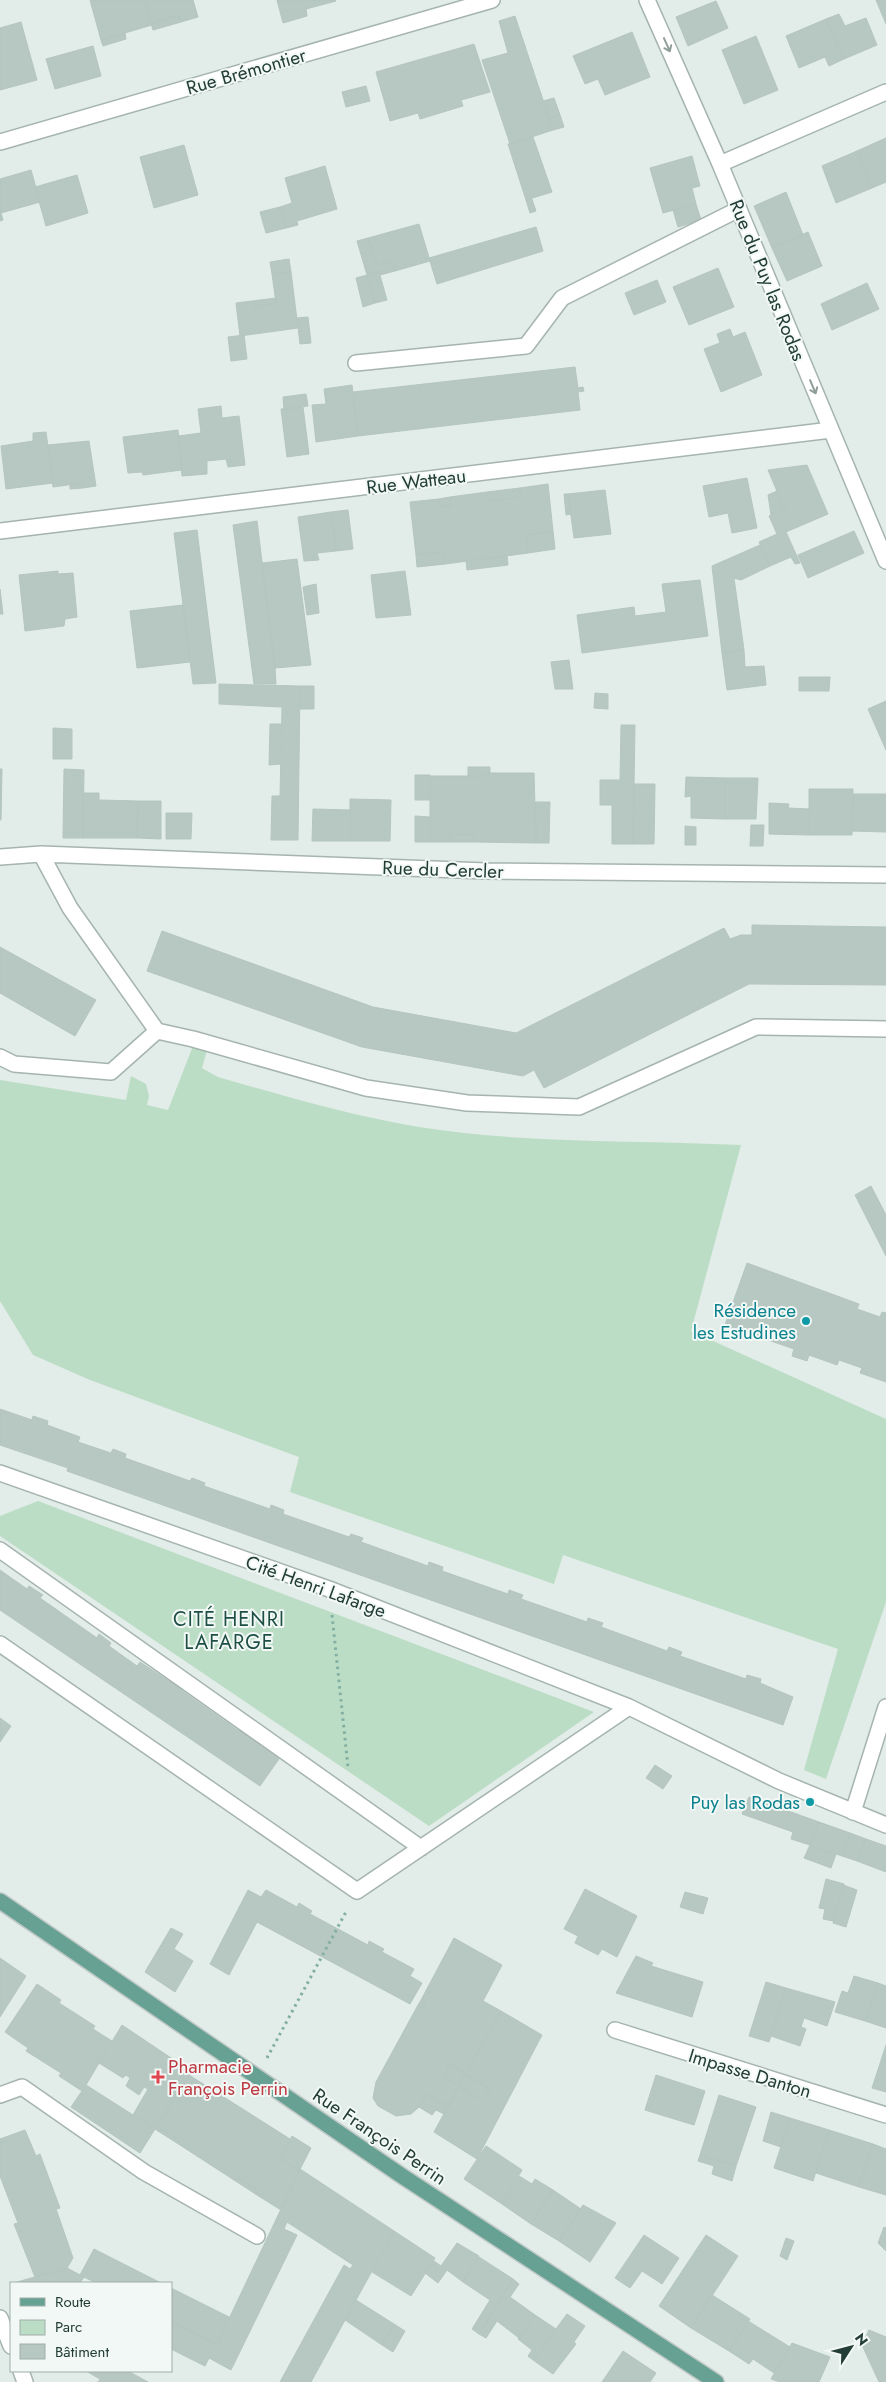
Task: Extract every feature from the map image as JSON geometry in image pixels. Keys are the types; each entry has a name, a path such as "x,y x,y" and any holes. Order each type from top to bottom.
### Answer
{"main road":[{"name":"Rue François Perrin","path":"0,1901 402,2176 716,2382"}],"street":[{"name":"Rue Brémontier","path":"0,142 492,0"},
{"name":"Rue du Puy las Rodas","path":"647,0 720,164 886,561"},
{"path":"720,164 886,92"},
{"path":"356,363 526,346 562,298 739,209"},
{"name":"Rue Watteau","path":"0,531 831,430"},
{"path":"41,854 70,908 157,1031 193,1039 366,1088 467,1103 578,1107 756,1026 886,1028"},
{"name":"Rue du Cercler","path":"0,857 41,854 486,870 886,876"},
{"path":"0,1057 14,1064 111,1072 157,1031"},
{"name":"Cité Henri Lafarge","path":"0,1473 329,1589 629,1707 779,1781 886,1825"},
{"path":"0,1550 421,1848"},
{"path":"0,1644 357,1891 629,1707"},
{"path":"853,1812 886,1708"},
{"name":"Impasse Danton","path":"615,2030 886,2115"},
{"path":"0,2096 22,2087 144,2172 257,2236"},
{"path":"0,2318 10,2343"}],"path":[{"path":"329,1589 351,1798"},
{"path":"257,2077 337,1928"}],"green space":[{"path":"193,1046 207,1050 202,1068 218,1077 318,1105 419,1127 539,1139 741,1145 691,1331 886,1419 886,1602 826,1779 804,1770 838,1649 563,1555 554,1584 290,1492 299,1457 90,1380 33,1355 0,1301 0,1080 126,1100 131,1076 146,1084 149,1096 147,1105 168,1110"},
{"path":"38,1501 594,1712 429,1826 0,1536 0,1516"}],"building":[{"path":"90,0 144,0 152,25 101,40"},
{"path":"144,0 193,0 198,17 181,22 178,15 151,23"},
{"path":"277,0 336,1 306,9 307,16 283,23"},
{"path":"876,0 886,0 886,24"},
{"path":"716,1 728,28 688,46 676,17"},
{"path":"839,14 845,26 866,18 877,45 844,59 826,19"},
{"path":"178,15 181,22 153,30 151,23"},
{"path":"515,16 553,130 510,144 482,60 508,53 499,21"},
{"path":"826,19 844,59 829,66 825,57 799,68 786,36"},
{"path":"21,22 37,80 0,90 0,28"},
{"path":"632,32 650,77 605,95 598,79 585,84 573,56"},
{"path":"125,33 126,39 103,46 101,40"},
{"path":"756,36 778,90 744,104 722,50"},
{"path":"474,44 490,92 461,100 463,106 420,119 418,113 390,121 376,72"},
{"path":"93,46 101,76 55,89 46,59"},
{"path":"366,86 370,101 346,107 342,92"},
{"path":"554,98 560,115 548,118 543,101"},
{"path":"560,115 564,127 553,130 548,118"},
{"path":"533,137 552,192 526,200 508,144"},
{"path":"886,138 886,182 872,188 857,151"},
{"path":"184,145 198,195 154,208 140,157"},
{"path":"857,151 872,188 836,203 822,166"},
{"path":"692,156 700,186 692,188 696,204 663,213 650,168"},
{"path":"325,166 337,209 297,221 298,225 286,228 280,207 292,203 285,178"},
{"path":"31,170 40,202 1,213 3,220 0,221 0,179"},
{"path":"77,175 88,213 46,226 35,187"},
{"path":"786,192 803,235 772,248 754,206"},
{"path":"532,199 536,211 530,213 526,200"},
{"path":"696,204 701,220 678,227 673,210"},
{"path":"280,207 286,228 266,233 260,212"},
{"path":"419,224 430,261 395,271 393,261 378,265 368,238"},
{"path":"536,227 543,251 437,284 429,258"},
{"path":"808,232 822,266 787,281 772,248"},
{"path":"368,238 378,265 393,261 395,271 380,275 379,272 367,275 357,241"},
{"path":"289,259 291,272 272,274 270,262"},
{"path":"718,268 734,307 689,325 673,287"},
{"path":"291,272 298,328 240,336 236,303 252,301 253,307 276,303 272,274"},
{"path":"379,272 387,300 375,303 367,275"},
{"path":"367,275 375,303 363,307 356,278"},
{"path":"657,280 666,302 634,315 625,293"},
{"path":"867,283 879,309 832,330 821,304"},
{"path":"276,298 276,303 253,307 252,301"},
{"path":"308,317 311,343 300,344 297,318"},
{"path":"730,329 733,337 745,332 762,375 721,392 704,349 720,343 717,334"},
{"path":"244,335 247,359 231,361 228,337"},
{"path":"575,367 578,388 583,387 584,391 578,392 580,410 358,436 353,392"},
{"path":"352,385 358,436 316,442 312,405 326,404 324,389"},
{"path":"306,394 308,406 284,409 283,397"},
{"path":"221,406 222,418 239,416 245,465 228,467 226,459 207,461 207,474 182,476 178,436 201,433 198,409"},
{"path":"303,407 309,454 287,457 281,409"},
{"path":"178,430 182,470 143,475 142,472 128,473 123,437"},
{"path":"46,432 53,483 6,489 1,446 33,441 33,433"},
{"path":"89,441 96,486 83,488 82,483 53,487 48,445"},
{"path":"807,465 828,514 786,532 800,563 795,564 791,557 770,566 759,542 777,534 769,516 785,510 768,470"},
{"path":"747,478 757,528 732,533 728,513 709,517 703,486"},
{"path":"82,483 83,488 70,489 70,485"},
{"path":"548,484 553,531 526,535 528,553 445,564 443,552 416,555 410,502 439,499 440,507 451,506 450,497 487,492 488,501 521,497 520,488"},
{"path":"520,488 521,497 488,501 487,492"},
{"path":"605,490 611,534 574,538 568,494"},
{"path":"777,491 785,510 771,515 768,495"},
{"path":"564,494 568,494 571,514 566,515"},
{"path":"450,497 451,506 440,507 439,499"},
{"path":"348,510 353,549 336,551 331,512"},
{"path":"331,512 336,551 317,553 319,560 304,561 298,517"},
{"path":"257,521 276,684 254,684 233,525"},
{"path":"197,530 216,683 193,684 174,533"},
{"path":"553,531 555,549 528,553 526,535"},
{"path":"854,531 864,553 808,578 798,555"},
{"path":"760,545 770,566 741,580 734,578 744,650 722,653 712,566"},
{"path":"443,552 445,564 417,567 416,555"},
{"path":"507,556 508,565 467,570 466,561"},
{"path":"297,559 311,665 275,668 262,563"},
{"path":"58,571 58,574 73,573 77,617 65,619 64,626 25,631 19,575"},
{"path":"405,571 411,615 376,618 371,575"},
{"path":"700,580 708,636 582,653 577,615 634,607 635,616 666,612 662,584"},
{"path":"316,584 319,613 307,615 303,587"},
{"path":"0,589 3,614 0,614"},
{"path":"183,605 190,662 137,668 130,611"},
{"path":"744,650 745,667 764,666 766,685 727,690 722,653"},
{"path":"569,660 573,689 555,689 551,662"},
{"path":"799,677 830,677 829,691 799,691"},
{"path":"219,684 300,686 298,840 271,840 272,796 280,796 282,707 219,704"},
{"path":"300,686 314,686 314,709 300,709"},
{"path":"595,693 608,694 608,709 594,708"},
{"path":"886,701 886,750 868,709"},
{"path":"270,724 281,724 280,764 269,765"},
{"path":"621,725 635,725 633,844 612,844 612,805 600,805 600,780 620,780"},
{"path":"53,728 72,729 72,759 53,759"},
{"path":"468,767 490,767 490,773 485,773 485,776 468,776"},
{"path":"0,769 2,769 1,820 0,820"},
{"path":"64,769 84,770 83,838 63,838"},
{"path":"485,773 534,773 536,843 474,842 474,834 449,834 449,842 430,842 430,776 485,776"},
{"path":"415,775 430,775 430,800 415,800"},
{"path":"686,777 725,778 725,819 691,818 691,796 685,797"},
{"path":"725,778 758,778 756,819 725,819"},
{"path":"634,784 655,784 654,844 633,844"},
{"path":"809,789 853,789 852,835 809,835"},
{"path":"83,793 99,793 99,800 138,801 137,838 83,838"},
{"path":"853,794 886,794 886,832 852,831"},
{"path":"350,799 391,800 390,841 350,841"},
{"path":"138,801 161,801 161,839 137,838"},
{"path":"535,802 550,802 549,843 536,843"},
{"path":"769,803 789,804 788,808 809,809 809,835 769,834"},
{"path":"313,809 350,810 350,841 312,841"},
{"path":"166,813 192,813 191,839 166,839"},
{"path":"415,816 430,817 430,842 415,842"},
{"path":"751,825 764,825 763,846 750,846"},
{"path":"685,826 696,827 696,845 685,845"},
{"path":"449,834 474,834 474,842 449,842"},
{"path":"752,925 886,927 886,985 749,984 544,1088 534,1070 523,1076 362,1047 147,971 162,931 373,1007 516,1033 724,928 730,939 741,935 752,935"},
{"path":"0,947 96,1000 75,1036 0,993"},
{"path":"871,1186 886,1215 886,1256 855,1195"},
{"name":"Résidence les Estudines","path":"747,1263 859,1304 857,1309 880,1317 882,1312 886,1313 886,1382 860,1373 862,1368 839,1360 837,1365 809,1355 807,1361 792,1356 794,1349 725,1325"},
{"path":"0,1409 32,1420 33,1416 48,1421 47,1425 80,1437 78,1442 111,1453 113,1449 126,1454 125,1458 190,1481 192,1478 205,1483 204,1486 270,1509 271,1505 284,1510 283,1514 349,1537 351,1534 363,1538 361,1542 428,1566 429,1562 443,1567 442,1571 508,1594 509,1590 523,1595 521,1599 587,1622 588,1618 603,1623 601,1627 667,1651 669,1647 682,1652 680,1656 746,1679 747,1675 761,1679 760,1683 793,1697 783,1725 67,1471 68,1468 0,1445"},
{"path":"0,1570 27,1589 29,1586 43,1595 40,1598 97,1638 99,1634 111,1643 109,1646 137,1666 140,1662 169,1681 171,1679 184,1687 181,1690 239,1731 242,1727 254,1735 251,1738 279,1759 260,1786 0,1610"},
{"path":"0,1718 11,1726 0,1742"},
{"path":"655,1765 672,1776 663,1789 646,1778"},
{"path":"749,1797 819,1822 810,1845 791,1839 793,1832 742,1814"},
{"path":"819,1822 850,1833 842,1856 810,1845"},
{"path":"850,1833 866,1839 857,1861 842,1856"},
{"path":"866,1839 886,1846 886,1872 857,1861"},
{"path":"810,1845 836,1854 831,1868 804,1858"},
{"path":"826,1879 844,1884 833,1921 823,1919 825,1909 819,1908"},
{"path":"843,1885 857,1890 846,1927 833,1923"},
{"path":"585,1889 637,1916 617,1957 602,1949 598,1955 575,1943 578,1936 564,1929"},
{"path":"248,1890 261,1897 266,1890 297,1907 299,1903 312,1911 310,1914 368,1945 369,1941 384,1949 382,1952 414,1969 410,1976 422,1983 410,2004 257,1922 229,1975 210,1964"},
{"path":"685,1892 708,1898 703,1914 680,1907"},
{"path":"171,1928 183,1934 174,1949 193,1961 175,1992 145,1972"},
{"path":"454,1938 502,1965 483,2001 501,2011 466,2074 450,2064 444,2077 459,2086 449,2107 427,2094 419,2107 411,2114 396,2116 378,2106 373,2098 376,2082 418,2005 423,2008 426,2002 421,2000"},
{"path":"636,1956 653,1963 651,1966 703,1982 692,2017 616,1993"},
{"path":"0,1958 26,1976 0,2017"},
{"path":"854,1976 878,1983 865,2021 835,2012 842,1991 848,1993"},
{"path":"766,1982 786,1988 769,2042 749,2036"},
{"path":"878,1983 886,1986 886,2028 865,2021"},
{"path":"37,1984 61,2000 59,2003 95,2026 93,2029 112,2041 86,2085 155,2129 140,2153 71,2107 82,2091 59,2076 61,2073 26,2051 28,2048 5,2032"},
{"path":"786,1988 835,2002 827,2026 804,2018 801,2027 806,2029 800,2046 771,2036"},
{"path":"421,2000 426,2002 423,2008 418,2005"},
{"path":"501,2011 542,2035 477,2159 434,2132 459,2086 483,2100 490,2089 466,2074"},
{"name":"Pharmacie François Perrin","path":"122,2025 192,2072 155,2129 133,2115 148,2089 144,2087 139,2095 126,2086 130,2078 126,2075 123,2078 99,2063"},
{"path":"886,2045 886,2092 872,2088"},
{"path":"450,2064 466,2074 459,2086 444,2077"},
{"path":"466,2074 490,2089 483,2100 459,2086"},
{"path":"189,2075 290,2139 281,2159 299,2171 281,2210 257,2195 256,2189 239,2178 234,2180 180,2145 178,2139 163,2130 158,2131 155,2129"},
{"path":"656,2075 705,2091 694,2125 645,2110"},
{"path":"427,2094 449,2107 444,2114 436,2110 432,2115 419,2107"},
{"path":"719,2095 756,2107 736,2166 700,2155"},
{"path":"771,2112 790,2118 781,2147 763,2141"},
{"path":"790,2118 829,2130 813,2181 774,2168"},
{"path":"25,2130 36,2156 40,2154 60,2208 56,2209 73,2258 67,2268 35,2277 14,2224 18,2223 0,2176 0,2139"},
{"path":"163,2130 178,2139 180,2145 158,2131"},
{"path":"829,2130 873,2144 859,2187 816,2173"},
{"path":"292,2136 311,2148 299,2171 281,2159"},
{"path":"873,2144 886,2149 886,2195 859,2187"},
{"path":"486,2146 522,2170 502,2204 464,2179"},
{"path":"700,2155 736,2166 732,2181 712,2174 714,2166 698,2161"},
{"path":"300,2169 394,2231 311,2382 280,2382 344,2265 350,2269 353,2265 287,2222 284,2229 297,2235 231,2370 209,2358 205,2366 172,2350 172,2322 217,2344"},
{"path":"519,2176 532,2184 535,2179 553,2190 531,2224 502,2204"},
{"path":"239,2178 256,2189 257,2195 234,2180"},
{"path":"553,2190 581,2209 559,2241 531,2224"},
{"path":"583,2205 616,2223 590,2262 559,2241"},
{"path":"884,2227 886,2228 886,2251 878,2243"},
{"path":"394,2231 435,2258 411,2296 372,2272"},
{"path":"644,2235 679,2258 662,2284 642,2271 630,2288 615,2278"},
{"path":"706,2235 738,2256 691,2328 659,2306"},
{"path":"786,2238 794,2241 787,2260 780,2256"},
{"path":"457,2243 479,2256 463,2282 447,2270 438,2283 425,2273 434,2261 441,2266"},
{"path":"94,2249 159,2282 94,2282 80,2275"},
{"path":"479,2257 513,2279 479,2334 472,2329 490,2300 463,2282"},
{"path":"67,2268 84,2277 81,2282 17,2282"},
{"path":"513,2279 519,2284 510,2297 535,2315 519,2338 497,2321 486,2338 479,2334"},
{"path":"172,2288 229,2317 217,2344 172,2322"},
{"path":"712,2295 750,2319 729,2351 691,2328"},
{"path":"356,2300 394,2324 382,2345 345,2320"},
{"path":"567,2314 585,2326 574,2342 576,2344 553,2374 533,2360"},
{"path":"535,2315 556,2329 533,2360 528,2356 532,2350 518,2339"},
{"path":"748,2321 790,2347 774,2373 753,2359 749,2364 729,2351"},
{"path":"394,2324 405,2331 393,2352 382,2345"},
{"path":"869,2330 886,2337 886,2382 879,2382 862,2345"},
{"path":"792,2343 830,2357 819,2382 780,2382 771,2379"},
{"path":"623,2351 656,2373 650,2382 602,2382"},
{"path":"88,2372 130,2372 148,2382 98,2382 100,2379"}],"place":[{"name":"Résidence les Estudines","path":"806,1321"},
{"name":"Puy las Rodas","path":"810,1802"},
{"name":"Pharmacie François Perrin","path":"158,2077"}],"district":[{"name":"CITÉ HENRI LAFARGE","path":"229,1630"}]}
